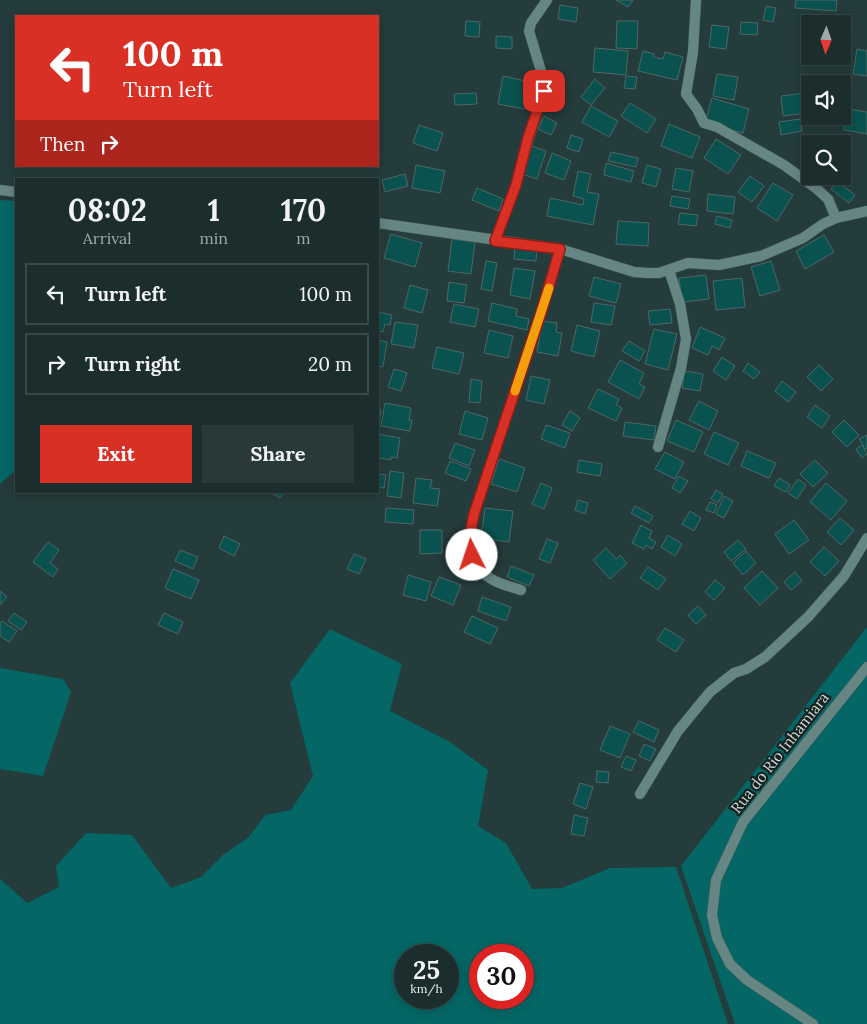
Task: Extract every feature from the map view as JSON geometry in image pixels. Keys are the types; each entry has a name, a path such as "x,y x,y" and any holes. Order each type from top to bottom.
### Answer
{"street":[{"path":"495,241 516,185 528,138 544,91 544,81 530,31 531,23 547,0"},
{"path":"696,0 693,52 686,94 698,109 701,119 704,123 717,128 784,165 817,189 828,199 836,218"},
{"path":"0,190 15,192"},
{"path":"379,223 560,249 634,272 659,273 688,263 719,264 761,256 803,238 823,224 836,218 867,211"},
{"path":"521,590 493,580 482,570 472,555 471,529 474,514 541,313 560,249"},
{"path":"658,447 681,368 686,339 680,304 668,270"},
{"path":"640,794 678,731 710,692 734,673 746,669 765,657 808,617 844,576 867,538"},
{"name":"Rua do Rio Inhamiara","path":"813,1024 747,980 730,964 717,938 712,915 716,880 743,822 867,667"}],"shaded area":[{"path":"0,200 15,201 15,471 0,484"},
{"path":"867,627 867,1024 735,1024 681,866"},
{"path":"330,629 402,664 390,711 450,742 488,770 478,826 506,843 532,889 562,888 610,868 676,867 728,1024 0,1024 0,879 27,903 59,887 56,866 86,833 132,835 171,888 201,877 224,854 248,838 265,815 291,810 313,776 290,683"},
{"path":"0,668 63,679 71,692 43,776 0,769"}],"building":[{"path":"616,0 633,0 628,7"},
{"path":"796,0 837,0 836,11 795,8"},
{"path":"560,5 578,8 576,22 558,19"},
{"path":"766,6 776,8 773,22 763,20"},
{"path":"466,21 480,22 479,37 465,36"},
{"path":"617,21 638,21 637,49 616,48"},
{"path":"741,22 758,23 757,35 740,34"},
{"path":"712,25 729,27 726,49 709,47"},
{"path":"496,36 512,37 512,49 496,48"},
{"path":"595,48 628,51 626,75 593,72"},
{"path":"857,49 867,51 867,76 853,74"},
{"path":"643,51 654,54 653,57 663,59 665,52 683,57 677,80 638,71"},
{"path":"717,74 738,77 734,100 713,96"},
{"path":"503,76 530,82 524,109 498,104"},
{"path":"626,76 637,77 635,89 624,88"},
{"path":"595,79 605,88 591,105 581,97"},
{"path":"476,93 477,104 455,105 454,94"},
{"path":"801,94 801,114 783,116 781,96"},
{"path":"712,98 749,109 743,133 705,123"},
{"path":"630,103 656,119 647,133 621,116"},
{"path":"591,106 618,121 609,137 582,122"},
{"path":"851,110 867,112 867,134 844,130 845,125 851,125"},
{"path":"544,116 557,123 551,135 538,129"},
{"path":"800,119 802,131 781,135 779,122"},
{"path":"669,124 700,137 692,158 661,146"},
{"path":"419,125 443,133 437,151 413,143"},
{"path":"571,135 583,139 579,152 567,148"},
{"path":"716,139 741,155 728,174 704,158"},
{"path":"531,146 546,151 537,179 522,174"},
{"path":"611,152 638,158 636,167 608,161"},
{"path":"552,153 571,161 564,180 545,173"},
{"path":"606,163 634,171 631,182 604,175"},
{"path":"416,165 445,171 440,193 412,188"},
{"path":"647,165 661,169 656,187 642,183"},
{"path":"676,168 693,171 689,192 672,189"},
{"path":"578,171 591,174 587,192 599,194 593,225 547,216 550,198 583,205 584,199 573,196"},
{"path":"405,174 408,186 385,192 382,180"},
{"path":"750,176 764,186 752,202 738,192"},
{"path":"773,183 793,195 777,221 757,208"},
{"path":"834,185 842,185 855,195 849,203 831,189"},
{"path":"477,188 503,199 499,211 472,200"},
{"path":"708,194 735,197 733,214 707,211"},
{"path":"672,196 690,199 688,209 670,206"},
{"path":"680,213 698,215 696,226 678,224"},
{"path":"717,216 732,220 730,228 715,224"},
{"path":"618,221 649,223 648,246 616,244"},
{"path":"391,234 422,243 415,267 384,258"},
{"path":"824,235 834,252 805,269 796,251"},
{"path":"452,239 475,242 471,274 448,271"},
{"path":"515,245 537,247 536,261 514,259"},
{"path":"486,261 497,263 492,291 481,289"},
{"path":"771,261 780,290 760,296 751,267"},
{"path":"514,268 535,271 530,299 510,295"},
{"path":"706,275 709,299 682,302 679,278"},
{"path":"594,277 621,284 616,303 589,296"},
{"path":"742,278 745,307 716,310 713,281"},
{"path":"449,282 467,285 464,303 447,301"},
{"path":"410,285 428,290 422,313 404,308"},
{"path":"492,303 517,309 516,316 529,319 527,330 488,321"},
{"path":"594,303 615,306 611,325 591,322"},
{"path":"454,304 479,309 475,327 450,322"},
{"path":"670,309 672,323 650,325 648,311"},
{"path":"379,312 392,315 390,325 385,324 383,332 379,331"},
{"path":"542,321 557,323 556,332 562,333 558,356 537,352"},
{"path":"395,322 418,325 414,348 391,344"},
{"path":"577,325 600,331 594,357 571,351"},
{"path":"700,327 725,338 719,350 712,346 708,355 692,348"},
{"path":"654,329 677,334 668,370 645,364"},
{"path":"489,330 513,336 508,358 484,353"},
{"path":"379,340 387,342 383,367 379,366"},
{"path":"629,341 645,351 639,361 622,351"},
{"path":"437,347 464,353 459,374 432,368"},
{"path":"722,357 735,366 726,380 713,371"},
{"path":"620,360 644,373 639,384 645,387 639,399 608,382"},
{"path":"748,363 760,372 754,379 743,371"},
{"path":"819,365 833,379 821,391 807,377"},
{"path":"394,369 407,373 401,391 388,387"},
{"path":"685,371 703,374 700,391 682,388"},
{"path":"531,376 550,380 544,404 526,400"},
{"path":"471,379 482,381 480,403 469,402"},
{"path":"782,381 796,392 788,402 775,391"},
{"path":"598,389 619,399 616,405 622,408 616,421 588,408"},
{"path":"699,401 718,411 709,430 689,420"},
{"path":"385,403 411,408 409,420 412,420 410,431 381,426"},
{"path":"815,405 830,416 822,428 807,417"},
{"path":"465,411 488,418 482,440 459,434"},
{"path":"570,411 580,418 572,431 562,425"},
{"path":"676,420 703,432 694,452 667,441"},
{"path":"844,420 859,435 847,447 832,432"},
{"path":"625,422 656,426 654,440 623,436"},
{"path":"546,425 570,433 565,448 541,439"},
{"path":"714,432 739,443 728,465 704,454"},
{"path":"379,434 400,438 397,458 391,457 391,460 379,458"},
{"path":"867,435 867,448 865,449 859,439"},
{"path":"455,443 475,450 469,466 449,458"},
{"path":"862,445 867,454 862,458 856,449"},
{"path":"747,451 776,463 769,478 741,466"},
{"path":"665,452 684,462 675,479 655,469"},
{"path":"499,459 525,468 517,492 491,484"},
{"path":"579,460 602,464 600,476 577,472"},
{"path":"815,460 828,473 813,487 800,474"},
{"path":"450,461 471,469 466,481 445,473"},
{"path":"390,471 404,473 401,498 387,496"},
{"path":"379,474 386,475 384,488 379,487"},
{"path":"679,476 688,481 680,493 672,488"},
{"path":"416,478 432,480 430,488 440,489 437,506 413,503"},
{"path":"779,478 790,485 786,492 774,486"},
{"path":"798,479 806,485 797,499 788,493"},
{"path":"541,483 552,488 544,509 532,504"},
{"path":"826,483 847,501 831,520 810,502"},
{"path":"716,490 723,494 718,503 711,499"},
{"path":"271,493 284,493 280,498"},
{"path":"724,496 733,501 724,518 716,514"},
{"path":"578,500 588,503 585,514 575,510"},
{"path":"710,502 717,505 714,513 706,510"},
{"path":"635,506 653,516 649,523 631,513"},
{"path":"386,508 414,510 413,524 385,522"},
{"path":"485,508 513,511 509,542 481,538"},
{"path":"690,511 701,518 694,531 682,524"},
{"path":"840,518 854,530 841,545 827,532"},
{"path":"794,520 809,540 789,554 775,534"},
{"path":"641,525 652,531 649,538 656,542 652,549 646,545 644,549 632,543"},
{"path":"420,530 442,530 442,553 420,554"},
{"path":"668,535 682,544 675,556 661,547"},
{"path":"224,536 240,544 234,556 219,548"},
{"path":"547,539 558,543 550,563 539,559"},
{"path":"738,540 746,549 731,561 724,552"},
{"path":"48,542 59,550 50,563 58,569 53,577 33,562"},
{"path":"824,547 839,561 825,576 810,562"},
{"path":"606,548 616,559 620,555 627,563 610,579 593,560"},
{"path":"180,550 198,557 193,569 175,561"},
{"path":"746,551 756,563 743,575 733,563"},
{"path":"354,554 366,559 359,574 347,569"},
{"path":"511,566 534,575 529,586 507,577"},
{"path":"648,567 666,579 658,590 640,578"},
{"path":"173,569 199,580 191,599 165,588"},
{"path":"762,571 778,588 760,605 744,588"},
{"path":"795,572 802,581 791,590 784,582"},
{"path":"408,575 431,582 426,601 403,595"},
{"path":"439,577 461,585 453,605 431,596"},
{"path":"715,580 725,588 714,600 705,592"},
{"path":"0,591 7,597 0,605"},
{"path":"482,597 511,607 506,621 478,611"},
{"path":"698,606 706,615 696,624 688,615"},
{"path":"14,613 27,622 21,630 8,621"},
{"path":"164,613 183,622 178,634 158,625"},
{"path":"472,616 498,628 490,644 464,632"},
{"path":"2,621 17,631 9,642 0,636 0,623"},
{"path":"665,628 684,640 676,652 657,640"},
{"path":"639,721 659,730 654,742 633,732"},
{"path":"610,726 630,734 620,758 600,750"},
{"path":"644,744 656,749 650,761 639,756"},
{"path":"626,756 636,760 631,771 621,767"},
{"path":"597,771 609,772 608,783 596,782"},
{"path":"580,783 593,787 586,809 573,804"},
{"path":"574,815 588,818 584,836 571,834"}],"slow traffic":[{"path":"515,391 549,288"}],"route":[{"path":"472,555 470,542 474,514 541,313 560,249 495,241 516,185 528,138 544,91"}]}
